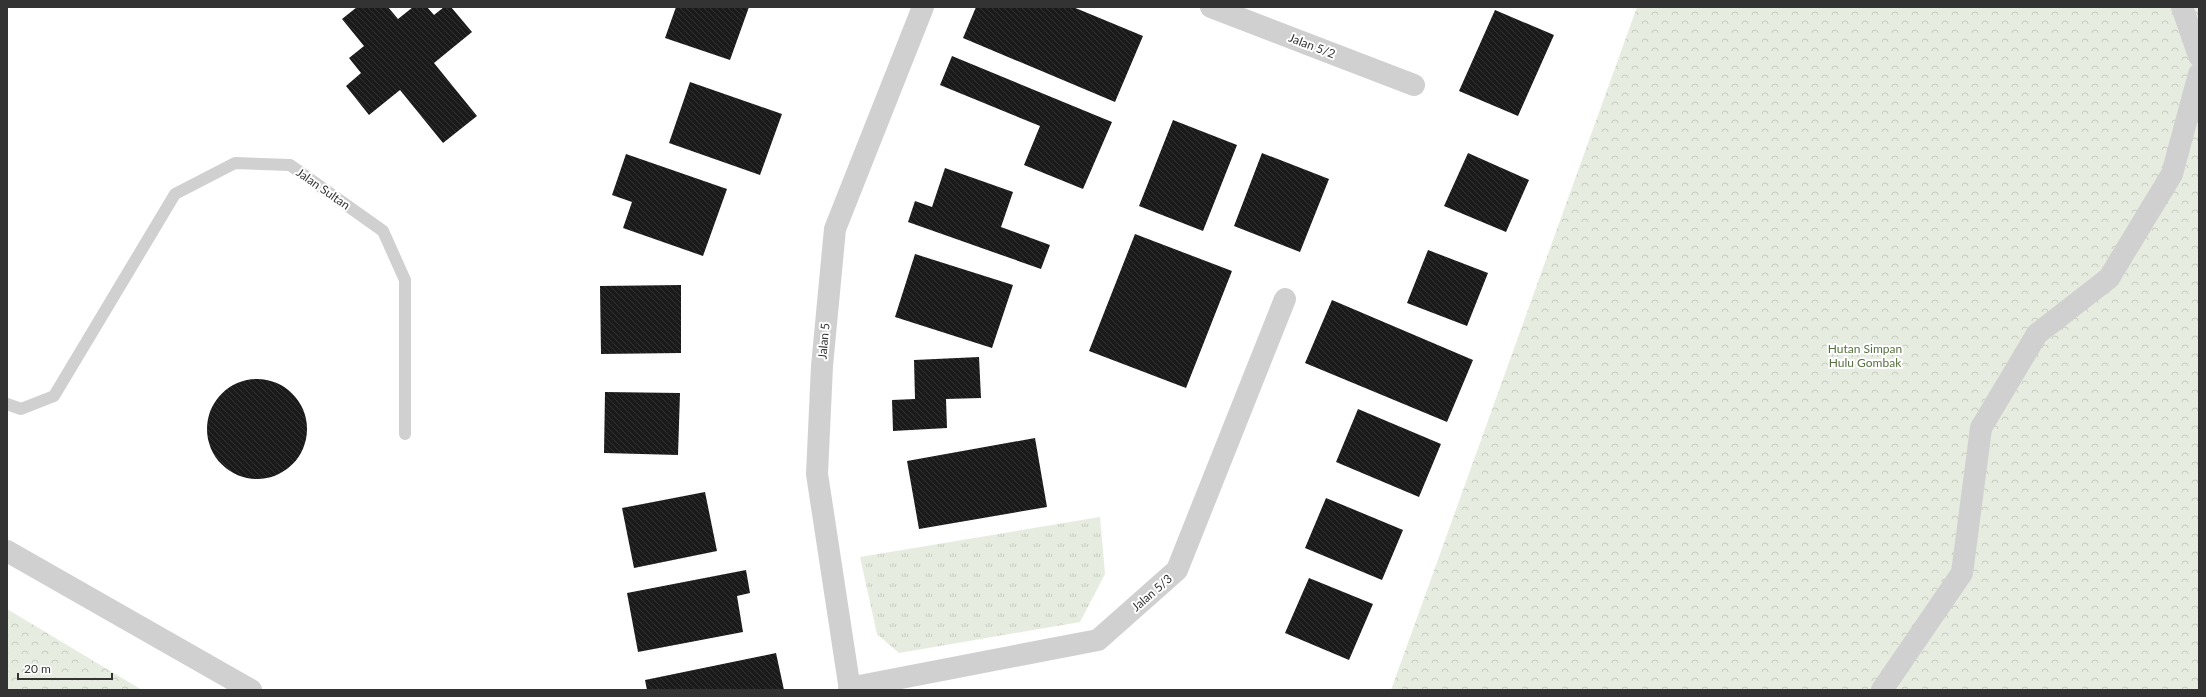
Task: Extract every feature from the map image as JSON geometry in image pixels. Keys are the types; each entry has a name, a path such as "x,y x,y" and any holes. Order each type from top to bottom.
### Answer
{"street":[{"name":"Jalan 5","path":"850,689 817,474 822,366 835,229 923,7"},
{"name":"Jalan 5/2","path":"1211,7 1244,13 1414,85"},
{"path":"2182,7 2199,56"},
{"path":"1882,690 1962,572 1981,428 2037,334 2109,278 2172,174 2199,74"},
{"name":"Jalan 5/3","path":"850,689 1098,640 1177,570 1286,300"},
{"path":"7,551 251,690"}],"lane":[{"name":"Jalan Sultan","path":"7,404 21,409 54,396 175,194 235,163 290,165 383,231 405,280 405,434"}],"green space":[{"name":"Hutan Simpan Hulu Gombak","path":"1637,7 2199,7 2199,690 1391,690"},
{"path":"1100,517 1105,574 1080,622 899,653 877,634 860,557"},
{"path":"7,609 142,690 7,690"}],"building":[{"path":"357,7 388,7 398,19 413,7 427,7 434,15 444,7 451,7 472,32 434,63 477,116 443,143 400,90 369,115 346,86 361,73 349,58 364,46 342,19"},
{"path":"676,7 749,7 730,60 665,38"},
{"path":"976,7 1073,7 1143,36 1115,102 963,38"},
{"path":"1495,10 1554,35 1518,116 1459,91"},
{"path":"952,56 1112,122 1083,189 1024,165 1040,126 940,85"},
{"path":"690,82 782,114 760,175 669,143"},
{"path":"1173,120 1237,145 1203,231 1139,206"},
{"path":"1262,153 1329,179 1300,252 1234,226"},
{"path":"1468,153 1529,180 1506,232 1444,206"},
{"path":"626,154 727,189 703,256 623,228 632,202 612,195"},
{"path":"945,168 1013,192 1001,227 1050,245 1041,269 908,222 915,201 932,207"},
{"path":"1135,234 1232,271 1186,388 1089,351"},
{"path":"1428,250 1488,273 1467,326 1407,303"},
{"path":"915,254 1013,285 992,348 895,317"},
{"path":"681,285 681,353 601,354 600,286"},
{"path":"1332,300 1473,360 1447,422 1305,363"},
{"path":"979,357 981,398 946,399 947,428 893,431 892,400 915,399 914,360"},
{"path":"257,379 276,383 292,394 303,410 307,429 303,448 292,464 276,475 257,479 238,475 222,464 211,448 207,429 211,410 222,394 238,383"},
{"path":"605,392 680,393 678,455 604,453"},
{"path":"1358,409 1441,444 1419,497 1336,462"},
{"path":"1035,438 1047,507 919,529 907,461"},
{"path":"705,492 717,551 634,568 622,508"},
{"path":"1326,498 1403,530 1382,580 1305,548"},
{"path":"746,570 750,593 737,596 743,632 638,652 627,593"},
{"path":"1309,578 1373,604 1349,660 1285,633"},
{"path":"776,653 784,690 647,690 645,680"}]}
